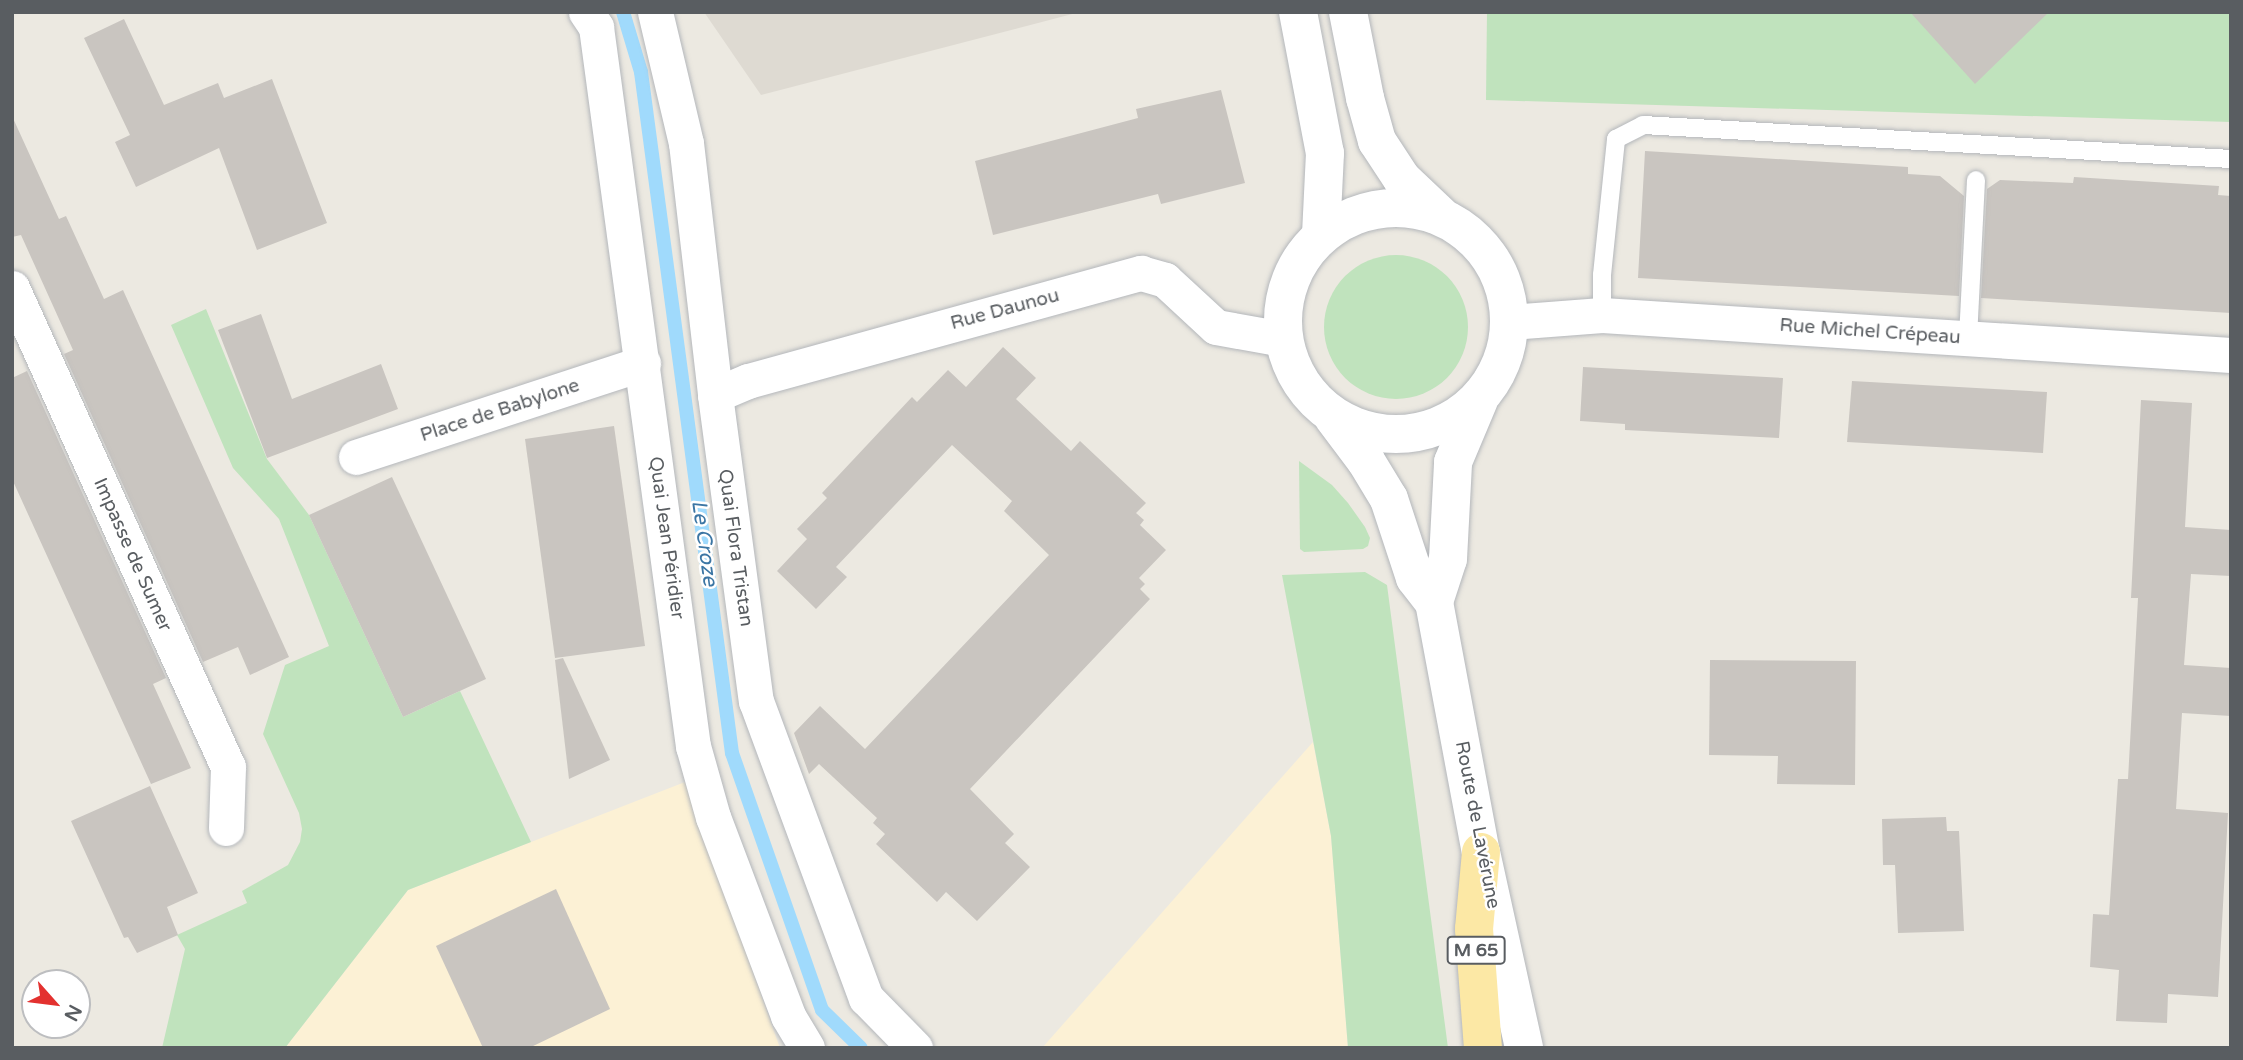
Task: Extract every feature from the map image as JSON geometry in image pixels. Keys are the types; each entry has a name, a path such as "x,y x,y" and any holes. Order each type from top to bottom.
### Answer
{"main road":[{"path":"1298,12 1325,153 1321,235"},
{"path":"1349,12 1365,98 1377,141 1402,179 1442,217 1470,234 1492,260 1505,289 1510,322 1506,351 1495,377 1479,400 1453,420 1423,432 1392,435 1371,432 1331,416 1309,395 1292,369 1283,339 1283,301 1297,265 1321,235 1348,218 1379,209 1411,208 1442,217"},
{"name":"Route de Lavérune","path":"1434,602 1448,559 1453,462 1479,400"},
{"name":"Route de Lavérune","path":"1331,416 1366,461 1389,499 1415,578 1434,602 1481,852 1524,1039"},
{"name":"M 65","path":"1481,852 1474,929 1483,1048"}],"street":[{"name":"Quai Jean Péridier","path":"586,12 596,27 693,746 713,817 783,1004 807,1048"},
{"name":"Quai Flora Tristan","path":"655,12 686,143 715,395 759,711 866,998 915,1048"},
{"name":"Rue Daunou","path":"715,395 748,381 1141,273 1165,280 1216,327 1283,339"},
{"name":"Impasse de Sumer","path":"12,288 228,767 226,828"},
{"name":"Rue Michel Crépeau","path":"1510,322 1602,315 2231,355"},
{"name":"Place de Babylone","path":"356,457 452,428 643,363"}],"lane":[{"path":"1602,315 1602,275 1616,139 1643,125 2231,159"},
{"path":"1968,338 1976,180"}],"shaded area":[{"path":"704,12 1080,12 761,95"},
{"path":"1313,742 1331,836 1348,1048 1042,1048"},
{"path":"685,782 780,1048 285,1048 408,890"}],"green space":[{"path":"1487,12 2231,12 2231,122 1486,100"},
{"path":"1396,255 1423,261 1447,276 1462,300 1468,327 1462,354 1447,378 1423,393 1396,399 1369,393 1345,378 1330,354 1324,327 1330,300 1345,276 1369,261"},
{"path":"206,309 267,459 309,515 403,717 460,691 531,842 408,890 285,1048 162,1048 185,949 177,935 247,903 242,891 288,865 300,842 302,829 299,813 263,734 285,665 329,646 279,519 233,468 171,325"},
{"path":"1299,461 1332,485 1348,503 1365,527 1370,538 1368,546 1363,549 1304,552 1300,549"},
{"path":"1365,572 1387,585 1448,1048 1348,1048 1331,836 1282,575"}],"building":[{"path":"1910,12 2049,12 1975,84"},
{"path":"124,19 164,105 218,83 224,98 272,79 327,223 257,250 219,148 136,187 115,142 130,135 84,38"},
{"path":"1221,90 1245,183 1161,204 1158,194 993,235 975,161 1138,118 1136,109"},
{"path":"12,116 59,219 66,216 104,299 123,290 289,657 250,675 238,647 203,662 64,354 73,350 21,235 12,237"},
{"path":"1645,151 1908,167 1908,174 1940,176 1964,196 1959,296 1638,278"},
{"path":"2074,177 2219,186 2218,195 2231,196 2231,313 1981,298 1987,189 2000,180 2073,183"},
{"path":"261,314 292,399 381,364 398,409 267,458 218,330"},
{"path":"1003,347 1036,378 1016,399 1071,451 1080,441 1146,503 1136,513 1144,520 1140,525 1166,550 1139,578 1145,584 1140,589 1150,599 970,789 1014,834 1005,843 1030,867 977,921 946,892 937,902 876,844 885,834 873,823 877,818 819,764 809,774 794,733 820,706 865,749 1049,555 1004,511 1012,501 952,445 836,567 847,577 816,609 777,571 807,539 797,529 827,498 822,493 912,397 917,402 948,370 966,387"},
{"path":"1583,367 1783,378 1779,438 1625,430 1625,424 1580,421"},
{"path":"27,371 166,678 153,684 191,768 151,784 12,479 12,378"},
{"path":"1852,381 2047,392 2043,453 1847,442"},
{"path":"2141,400 2192,403 2185,527 2231,530 2231,576 2191,574 2184,665 2231,668 2231,716 2182,713 2176,809 2228,813 2218,997 2168,994 2167,1023 2116,1021 2119,970 2090,967 2093,914 2109,915 2118,779 2128,779 2138,598 2131,598"},
{"path":"614,426 645,646 555,658 525,439"},
{"path":"392,477 486,679 403,717 309,515"},
{"path":"563,658 610,760 569,779 555,660"},
{"path":"1710,660 1856,661 1855,785 1777,784 1778,756 1709,755"},
{"path":"150,786 198,893 167,907 178,935 137,953 128,937 124,938 71,821"},
{"path":"1946,817 1947,831 1959,831 1964,931 1898,933 1895,865 1883,865 1882,819"},
{"path":"556,889 610,1009 529,1048 483,1048 436,946"}],"waterway":[{"name":"Le Croze","path":"623,12 641,72 732,753 822,1010 861,1048"}]}
